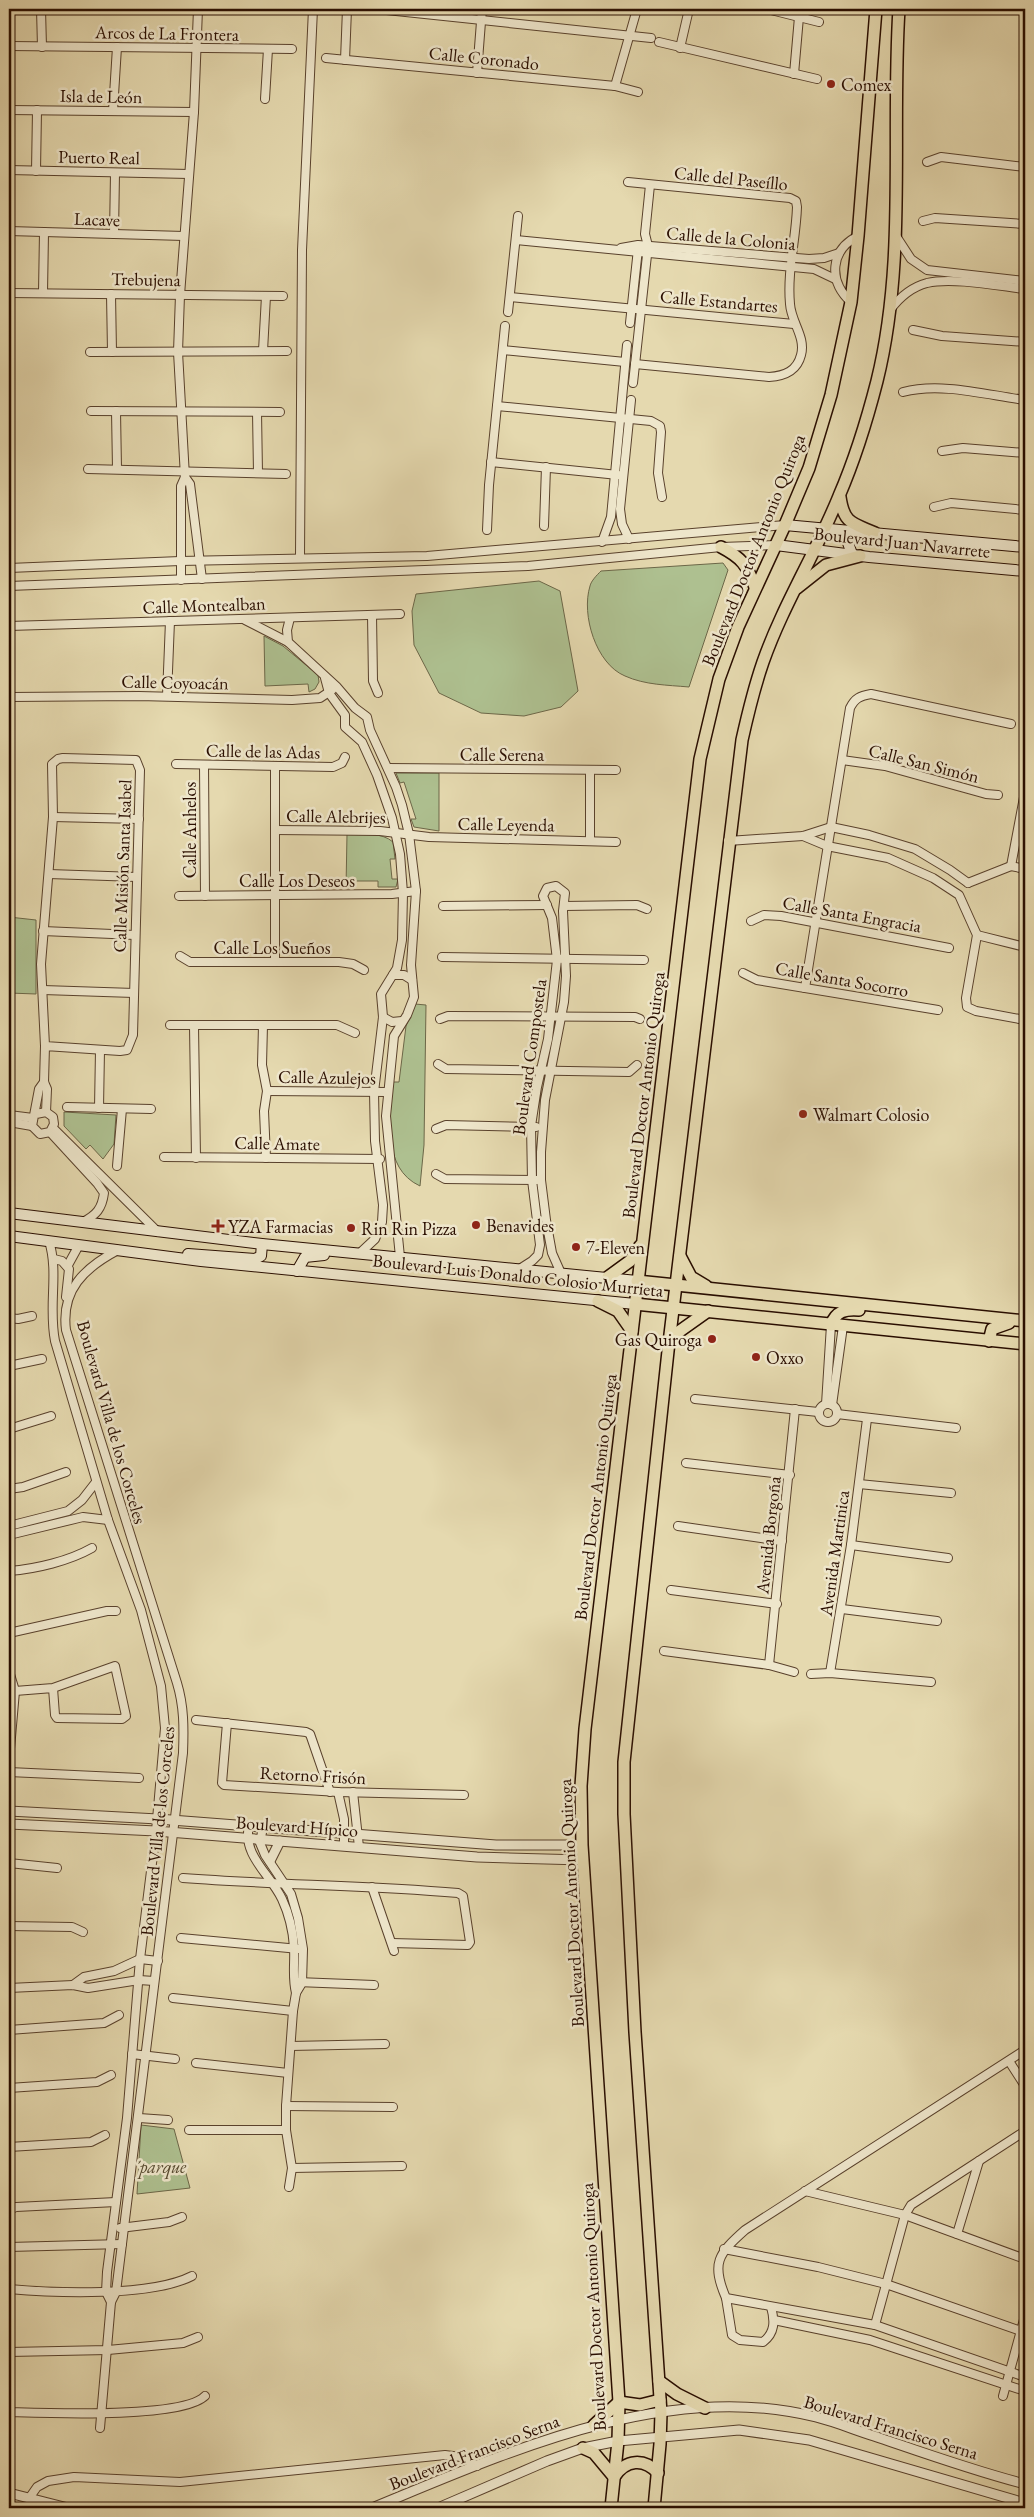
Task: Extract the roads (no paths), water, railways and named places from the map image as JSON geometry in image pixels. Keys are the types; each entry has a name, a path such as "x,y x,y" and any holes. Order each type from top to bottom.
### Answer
{"main road":[{"name":"Boulevard Doctor Antonio Quiroga","path":"611,2508 619,2419 582,1845 581,1786 585,1729 700,759 719,679 755,587 786,525 809,468 831,395 850,302 858,236 876,9"},
{"path":"654,2508 661,2436 661,2413 637,2052 623,1788 673,1308 728,841 742,740 751,698 763,662 794,591 840,496 856,454 877,379 889,312 895,234 896,56 899,9"},
{"path":"840,496 844,515 848,521 875,533"},
{"name":"Boulevard Juan Navarrete","path":"786,525 1025,548"},
{"path":"794,591 826,565 856,555 848,543 857,532"},
{"name":"Boulevard Juan Navarrete","path":"776,545 856,555 1025,571"},
{"path":"721,547 738,555 745,564 755,587"},
{"name":"Boulevard Luis Donaldo Colosio Murrieta","path":"9,1213 262,1244 560,1271 1023,1321"},
{"name":"Boulevard Luis Donaldo Colosio Murrieta","path":"9,1236 297,1271 1025,1344"},
{"path":"608,1277 630,1261 643,1243"},
{"path":"162,1256 202,1254 255,1259 261,1256 262,1244"},
{"path":"297,1271 305,1257 338,1255 346,1252"},
{"path":"680,1256 691,1277 712,1288"},
{"path":"598,1301 618,1311 632,1331"},
{"path":"831,1325 838,1313 845,1310 908,1314 918,1310"},
{"path":"670,1338 708,1311"},
{"path":"989,1341 992,1329 997,1326 1023,1321"},
{"path":"659,2381 677,2394 705,2408"},
{"path":"594,2425 618,2402 640,2405 660,2400"},
{"path":"583,2448 594,2453 614,2477 619,2469 635,2462 644,2463 658,2473"}],"street":[{"path":"9,46 42,46 41,9"},
{"path":"181,580 180,561 183,508 181,486 185,474 178,352 180,295 194,112 198,9"},
{"path":"300,557 302,250 313,9"},
{"path":"344,60 347,9"},
{"path":"377,9 630,34 680,48 817,79"},
{"path":"477,73 482,9"},
{"path":"615,86 637,9"},
{"path":"680,48 689,9"},
{"path":"767,9 819,22"},
{"path":"794,74 799,17"},
{"name":"Arcos de La Frontera","path":"42,46 292,49"},
{"path":"113,111 117,47"},
{"path":"266,99 268,49"},
{"name":"Calle Coronado","path":"326,58 615,86 638,92"},
{"name":"Isla de León","path":"9,110 194,112"},
{"path":"36,171 37,110"},
{"path":"928,162 941,157 1025,167"},
{"name":"Puerto Real","path":"9,170 189,174"},
{"path":"114,234 115,173"},
{"name":"Calle del Paseíllo","path":"628,182 793,199 798,207 790,267 790,305 794,324 802,339 802,355 796,367 781,376 635,364"},
{"name":"Calle Estandartes","path":"633,383 647,250 645,234 650,185"},
{"path":"508,312 518,216"},
{"path":"923,222 935,218 1025,224"},
{"name":"Lacave","path":"9,231 184,236"},
{"path":"43,293 44,232"},
{"name":"Calle Estandartes","path":"630,323 638,244 645,234"},
{"path":"895,234 912,259 927,270 1025,281"},
{"name":"Calle de la Colonia","path":"516,240 619,249 637,253 647,250 817,259 839,253 847,243 858,236"},
{"name":"Calle de la Colonia","path":"619,249 638,244 647,250 820,270 835,279"},
{"path":"839,253 835,266 835,279 838,288 850,302"},
{"path":"926,283 927,270"},
{"path":"889,312 906,294 926,283 948,282 1025,289"},
{"name":"Trebujena","path":"9,292 283,296"},
{"path":"112,294 112,352"},
{"path":"262,351 266,296"},
{"name":"Calle Estandartes","path":"510,296 794,324"},
{"path":"487,530 491,462 505,326"},
{"path":"913,330 942,336 1025,342"},
{"path":"602,542 611,517 627,344"},
{"path":"503,350 625,362"},
{"path":"90,352 286,351"},
{"path":"903,392 923,388 940,389 1025,401 1025,389"},
{"path":"629,539 620,516 631,400"},
{"path":"497,406 651,421 660,426 658,473 662,497"},
{"path":"91,411 280,412"},
{"path":"116,411 117,470"},
{"path":"257,412 258,473"},
{"path":"942,451 963,448 1025,453"},
{"path":"491,462 624,475"},
{"path":"544,526 546,467"},
{"path":"88,469 185,474 286,474"},
{"path":"185,474 190,484 202,579"},
{"path":"934,507 960,503 1025,510"},
{"path":"611,517 620,516"},
{"path":"9,568 300,557 395,557 602,542 786,525"},
{"path":"9,586 528,566 721,547 776,545"},
{"path":"467,553 468,569"},
{"name":"Calle Montealban","path":"9,626 400,614"},
{"path":"372,615 373,682 378,693"},
{"path":"288,642 286,630 290,618"},
{"path":"243,619 288,642 337,687 355,708 367,717 370,730 399,796 409,834 416,891 411,966 414,997 394,1036 386,1116 400,1257"},
{"path":"167,696 170,621"},
{"path":"325,678 328,693 346,715 345,727 358,737 377,775 396,832 403,893 402,940 397,968 381,994 383,1018 374,1092 382,1222 375,1239 360,1253"},
{"name":"Calle Coyoacán","path":"9,697 167,696 292,700 320,698 337,687"},
{"path":"805,988 850,708 859,696 871,694 1011,724"},
{"path":"346,715 355,708"},
{"path":"370,759 381,753"},
{"name":"Calle de las Adas","path":"176,764 334,767 342,763 345,757"},
{"name":"Calle Misión Santa Isabel","path":"45,1046 120,1051 129,1048 133,1035 140,770 138,763 129,758 63,758 54,761 51,769 53,817 40,964 43,990 44,1082 47,1089 46,1112"},
{"name":"Calle San Simón","path":"842,760 885,766 998,795"},
{"name":"Calle Anhelos","path":"204,765 205,896"},
{"path":"275,766 275,962"},
{"name":"Calle Serena","path":"388,768 616,770"},
{"path":"590,770 590,841"},
{"path":"1011,866 1025,792"},
{"path":"53,817 139,819"},
{"path":"728,841 803,836 831,827 870,835 915,850 950,870 968,884"},
{"name":"Calle Alebrijes","path":"275,830 396,832"},
{"name":"Calle Leyenda","path":"396,832 429,837 616,842"},
{"path":"803,836 828,846 888,858 933,878 959,896 977,935 966,998 967,1007 976,1011 1025,1020"},
{"path":"959,896 968,884 1011,866 1025,869"},
{"path":"49,874 137,876"},
{"name":"Boulevard Compostela","path":"521,1268 538,1255 540,1245 532,1180 531,1126 561,959 552,918 544,900 544,892 556,886 565,893 561,959 562,1016 545,1100 541,1180 552,1254 560,1271"},
{"name":"Calle Los Deseos","path":"178,896 403,893 416,891"},
{"path":"443,906 547,905"},
{"path":"564,906 637,905 647,909"},
{"name":"Calle Santa Engracia","path":"751,922 764,915 816,921 949,948"},
{"path":"43,931 136,935"},
{"path":"977,935 1025,947"},
{"name":"Calle Los Sueños","path":"180,956 190,962 347,963 364,970"},
{"path":"442,957 644,960"},
{"name":"Calle Santa Socorro","path":"743,973 757,980 938,1010"},
{"path":"393,975 404,975 412,980"},
{"path":"43,990 134,993"},
{"path":"440,1019 448,1016 640,1018"},
{"path":"383,1018 395,1023 402,1021"},
{"path":"170,1025 337,1025 355,1032"},
{"path":"263,1025 262,1065 266,1091 264,1111 266,1158"},
{"path":"194,1026 196,1158"},
{"path":"99,1108 100,1050"},
{"path":"438,1064 446,1069 552,1072 629,1072 636,1065"},
{"name":"Calle Misión Santa Isabel","path":"34,1116 39,1089 44,1082"},
{"name":"Calle Azulejos","path":"266,1091 387,1092"},
{"path":"67,1107 151,1109"},
{"path":"117,1166 122,1109"},
{"path":"9,1115 34,1116 46,1112 53,1117 51,1130 104,1193 101,1208 96,1215 83,1222"},
{"path":"32,1126 34,1116"},
{"path":"9,1122 32,1126 40,1134 51,1130"},
{"path":"436,1129 446,1125 531,1126 543,1128"},
{"path":"51,1130 158,1232"},
{"name":"Calle Amate","path":"164,1158 390,1159"},
{"path":"436,1174 445,1179 541,1180"},
{"path":"536,1221 546,1220"},
{"name":"Boulevard Villa de los Corceles","path":"49,1241 54,1259 51,1322 96,1482 141,1610 161,1686 163,1707 164,1752 158,1818 140,1959 121,2165 112,2228 106,2292"},
{"path":"67,1299 65,1296 69,1277 68,1265 79,1245"},
{"name":"Boulevard Villa de los Corceles","path":"100,2428 111,2302 116,2292 133,2167 173,1820 183,1752 182,1701 69,1340 65,1321 67,1299 83,1276 105,1257 118,1250"},
{"path":"54,1259 68,1265"},
{"path":"9,1318 18,1319 32,1316"},
{"path":"51,1322 65,1321"},
{"path":"829,1404 827,1370 831,1325"},
{"path":"695,1399 818,1412 829,1404 838,1371 844,1326"},
{"path":"9,1366 42,1359"},
{"path":"827,1370 838,1371"},
{"path":"818,1412 820,1418 825,1422 834,1420 837,1414 836,1409 829,1404"},
{"name":"Avenida Borgoña","path":"769,1665 777,1604 795,1409"},
{"path":"837,1414 956,1428"},
{"path":"9,1429 51,1416"},
{"name":"Avenida Martinica","path":"830,1673 842,1609 867,1419"},
{"path":"686,1462 790,1475"},
{"path":"93,1468 108,1464"},
{"path":"9,1489 22,1487 66,1472"},
{"path":"9,1526 68,1511 82,1500 96,1482"},
{"path":"859,1484 951,1493"},
{"path":"9,1535 83,1517 108,1520"},
{"path":"678,1526 782,1541"},
{"path":"851,1545 948,1558"},
{"path":"9,1571 24,1570 76,1556 92,1548"},
{"path":"671,1590 777,1604"},
{"path":"141,1610 153,1607"},
{"path":"842,1609 937,1621"},
{"path":"9,1633 18,1633 107,1610 116,1611"},
{"path":"664,1651 769,1665 794,1672"},
{"path":"15,1691 52,1688 116,1666 126,1716 122,1719 57,1718 52,1688"},
{"path":"9,1671 15,1691 9,1760"},
{"path":"811,1674 830,1673 931,1682"},
{"path":"196,1720 304,1731 310,1734 330,1792"},
{"name":"Retorno Frisón","path":"227,1723 222,1784 330,1792 464,1795"},
{"path":"9,1772 139,1778"},
{"path":"338,1792 345,1833 344,1846"},
{"path":"353,1792 359,1847"},
{"name":"Boulevard Hípico","path":"9,1811 158,1818 513,1846 582,1845"},
{"name":"Boulevard Hípico","path":"9,1824 172,1832 477,1857 583,1860"},
{"path":"248,1826 246,1838 252,1854 274,1885 286,1908 294,1948 293,1982 296,1993"},
{"path":"263,1827 259,1840 286,1885 298,1918 304,1949 302,1982 296,1993 293,2010 288,2072 286,2130 292,2168 289,2187"},
{"path":"261,1867 270,1861 280,1841"},
{"path":"9,1863 57,1868"},
{"path":"183,1878 274,1885 372,1887 463,1896 470,1942 468,1945 392,1943"},
{"path":"372,1887 394,1951"},
{"path":"9,1926 72,1927 82,1932"},
{"path":"181,1938 304,1949"},
{"path":"73,1985 84,1977 122,1968 140,1959 158,1961"},
{"path":"9,1988 73,1985 88,1988 138,1980 154,1981"},
{"path":"293,1982 374,1985"},
{"path":"173,1998 293,2010"},
{"path":"9,2030 104,2023 119,2015"},
{"path":"135,2025 149,2027"},
{"path":"291,2046 384,2044"},
{"path":"771,2307 774,2320 770,2336 762,2342 740,2340 732,2335 726,2298 718,2278 719,2261 724,2248 744,2230 1025,2050"},
{"path":"132,2054 175,2059"},
{"path":"1009,2061 1025,2086"},
{"path":"196,2063 288,2072"},
{"path":"9,2088 97,2082 111,2075"},
{"path":"286,2106 393,2107"},
{"path":"138,2118 168,2120"},
{"path":"188,2130 286,2130"},
{"path":"875,2325 905,2215 910,2205 1025,2131"},
{"path":"9,2147 90,2142 105,2136"},
{"path":"958,2234 979,2161"},
{"path":"121,2165 133,2167"},
{"path":"292,2168 402,2166"},
{"path":"805,2191 905,2215 1025,2259"},
{"path":"9,2210 16,2207 116,2202"},
{"path":"112,2228 168,2222 182,2217"},
{"path":"9,2247 122,2244"},
{"path":"724,2248 818,2267 886,2284 1021,2332"},
{"path":"9,2289 116,2292 176,2283 192,2276"},
{"path":"106,2292 111,2302"},
{"path":"726,2298 875,2325 1025,2377"},
{"path":"1003,2396 1025,2316"},
{"path":"774,2320 870,2340 1025,2391"},
{"path":"9,2352 108,2350 183,2343 198,2337"},
{"path":"9,2412 102,2414 146,2411 193,2403 205,2396"},
{"name":"Boulevard Francisco Serna","path":"372,2508 477,2466 594,2425 661,2413 741,2406 816,2417 1025,2484"},
{"name":"Boulevard Francisco Serna","path":"438,2508 547,2460 583,2448 618,2441 661,2436 740,2430 809,2440 1025,2503"},
{"path":"30,2497 37,2487 48,2480 74,2478 180,2482 445,2455 461,2457 477,2466"},
{"path":"9,2493 68,2508"}],"place":[{"name":"Comex","path":"831,84"},
{"name":"Walmart Colosio","path":"803,1114"},
{"name":"Benavides","path":"476,1225"},
{"name":"YZA Farmacias","path":"218,1226"},
{"name":"Rin Rin Pizza","path":"351,1228"},
{"name":"7-Eleven","path":"576,1247"},
{"name":"Gas Quiroga","path":"712,1339"},
{"name":"Oxxo","path":"756,1357"}],"park label":[{"name":"´parque","path":"161,2166"}]}
